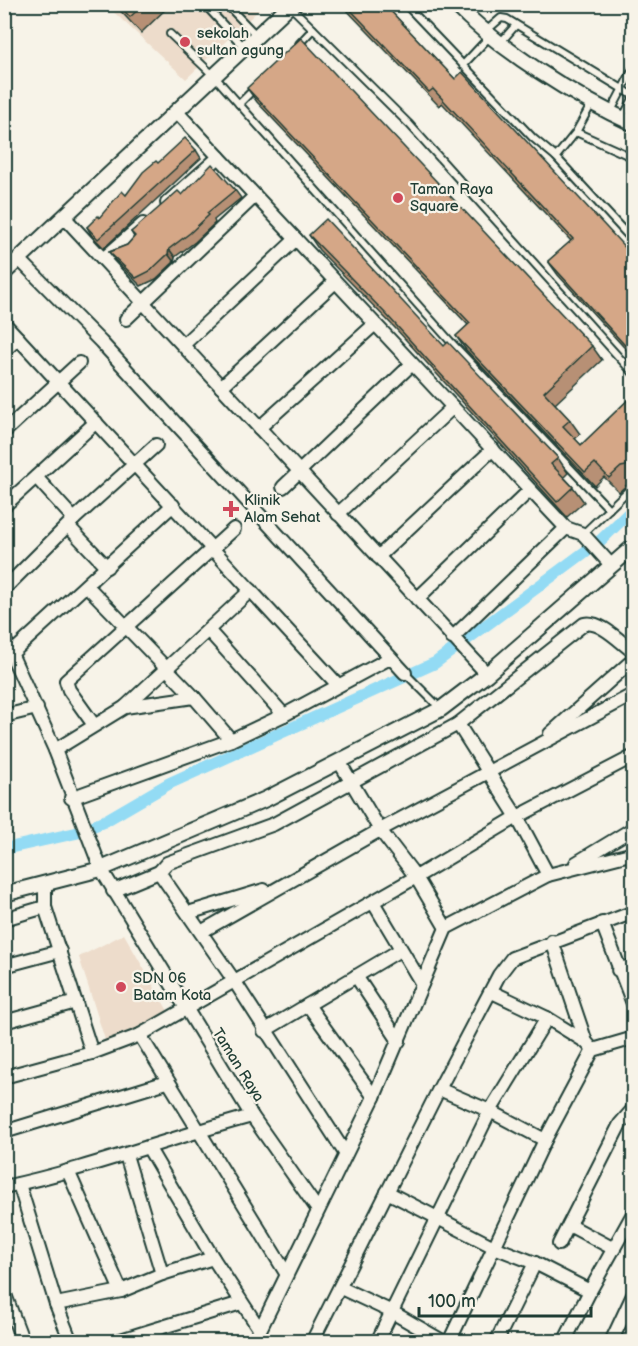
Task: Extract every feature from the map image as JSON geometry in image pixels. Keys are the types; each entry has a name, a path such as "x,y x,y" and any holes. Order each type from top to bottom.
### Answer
{"street":[{"path":"455,4 492,36 591,105 622,119"},
{"path":"4,273 178,113 291,5"},
{"path":"178,113 566,528 589,542 611,565"},
{"path":"103,259 219,157"},
{"path":"126,319 255,196"},
{"path":"65,218 487,674"},
{"path":"183,345 296,239"},
{"path":"19,260 101,342 405,673"},
{"path":"221,387 335,282"},
{"path":"4,323 338,685"},
{"path":"259,428 375,324"},
{"path":"4,351 18,338"},
{"path":"4,432 79,363"},
{"path":"283,487 412,364"},
{"path":"338,514 453,407"},
{"path":"4,506 96,422"},
{"path":"4,589 71,522 156,446"},
{"path":"378,557 493,449"},
{"path":"36,477 107,567"},
{"path":"417,599 530,490"},
{"path":"9,654 87,586 173,505"},
{"path":"454,639 566,528"},
{"path":"94,725 69,690 66,681 234,529"},
{"path":"4,894 101,869 266,799 340,763 441,709 487,674 633,546"},
{"path":"87,586 194,697 231,740"},
{"path":"55,750 125,707 251,590"},
{"path":"113,891 159,872 167,863 274,824 458,723 584,624 591,622 598,626 633,652"},
{"path":"208,630 284,715"},
{"name":"Taman Raya","path":"4,638 9,654 37,708 55,750 71,798 101,869 113,891 252,1116 318,1210"},
{"path":"71,798 231,740 284,715 390,658"},
{"path":"539,744 633,659"},
{"path":"201,932 380,830 488,774 633,694"},
{"path":"125,707 194,697"},
{"path":"4,716 37,708"},
{"path":"458,723 517,817 549,875"},
{"path":"4,1077 92,1053 140,1035 416,878 517,817 633,756"},
{"path":"340,763 380,830 416,878 446,928"},
{"path":"567,868 633,828"},
{"path":"257,1336 374,1097 446,928 549,875 567,868 633,853"},
{"path":"159,872 235,982 264,1031 345,1153"},
{"path":"188,913 288,882"},
{"path":"45,883 45,908 92,1053"},
{"path":"373,902 422,984"},
{"path":"4,919 45,908"},
{"path":"312,1341 499,975 512,958 633,912"},
{"path":"602,923 633,1006"},
{"path":"449,1341 590,1046 552,941"},
{"path":"264,1031 400,950"},
{"path":"4,966 60,951"},
{"path":"618,970 633,965"},
{"path":"356,976 399,1041"},
{"path":"492,992 547,1018 590,1046 633,1038"},
{"path":"4,1022 76,1002"},
{"path":"308,1005 374,1097"},
{"path":"377,1341 490,1111 547,1018"},
{"path":"140,1035 286,1273"},
{"path":"4,1132 167,1082"},
{"path":"439,1089 490,1111 545,1140"},
{"path":"559,1244 620,1124 633,1108"},
{"path":"4,1187 126,1155 199,1130 252,1116"},
{"path":"148,1146 241,1303 257,1336"},
{"path":"126,1155 162,1274"},
{"path":"68,1171 121,1291"},
{"path":"19,1184 56,1304 71,1341"},
{"path":"387,1192 494,1247 536,1263 590,1291"},
{"path":"564,1341 633,1212"},
{"path":"569,1225 614,1249"},
{"path":"56,1304 121,1291 162,1274 213,1258"},
{"path":"496,1341 536,1263"},
{"path":"341,1288 392,1312 444,1341"},
{"path":"4,1292 23,1341"},
{"path":"611,1341 633,1293"},
{"path":"114,1341 241,1303"}],"lane":[{"path":"204,4 245,48"},
{"path":"226,4 257,37"},
{"path":"405,4 556,157 633,242"},
{"path":"291,5 410,125 633,374"},
{"path":"463,65 492,36 501,18 633,97 622,119"},
{"path":"492,36 516,25"},
{"path":"297,46 313,29"},
{"path":"170,34 215,77 450,341 609,509"},
{"path":"622,119 621,89 633,67"},
{"path":"239,104 264,79"},
{"path":"556,157 576,132 591,105"},
{"path":"576,132 633,158"},
{"path":"589,542 609,509 633,485"},
{"path":"405,673 441,709"}],"shaded area":[{"name":"sekolah sultan agung","path":"106,5 264,5 186,79"},
{"name":"SDN 06 Batam Kota","path":"124,934 172,1018 106,1043 79,957"}],"building":[{"path":"118,4 144,4 130,17"},
{"path":"345,4 384,4 455,79 462,72 633,256 633,354 548,261 573,239 433,89 429,92"},
{"name":"Taman Raya Square","path":"301,38 592,346 544,392 570,420 563,426 581,445 633,395 633,459 626,466 621,467 609,478 595,463 585,472 456,336 470,323 247,88"},
{"path":"185,138 196,150 98,239 87,227 98,216 99,218 122,191 126,195 143,172 156,161 158,163"},
{"path":"212,164 235,190 207,213 209,215 190,233 169,249 168,254 150,271 136,278 109,252 127,245 135,236 131,232 178,191 182,195"},
{"path":"326,219 444,346 448,342 558,458 551,464 573,487 557,502 386,314 309,235"}],"waterway":[{"path":"4,849 76,833 103,822 170,783 435,663 601,540 634,508"}],"place":[{"name":"sekolah sultan agung","path":"185,42"},
{"name":"Taman Raya Square","path":"398,198"},
{"name":"Klinik Alam Sehat","path":"231,509"},
{"name":"SDN 06 Batam Kota","path":"121,987"}]}
